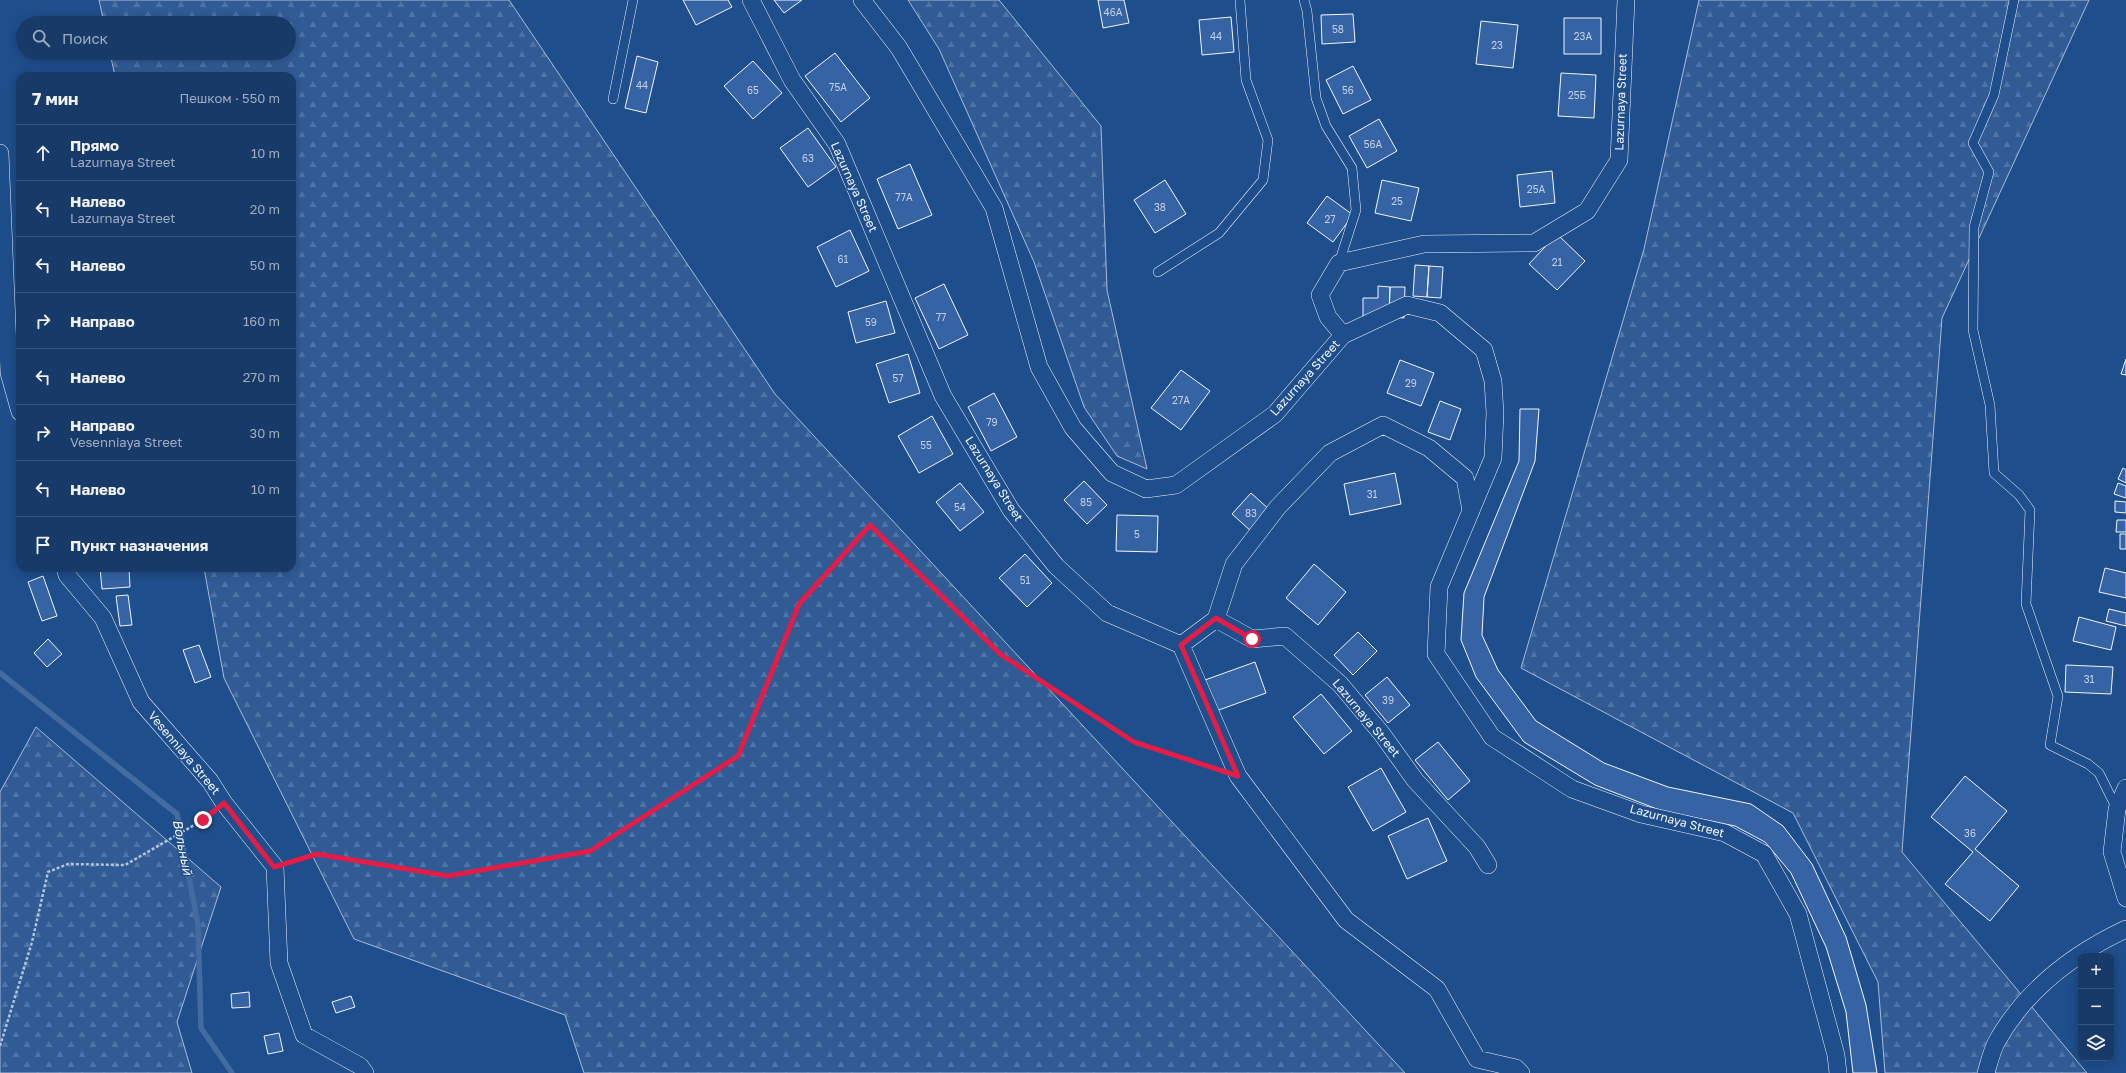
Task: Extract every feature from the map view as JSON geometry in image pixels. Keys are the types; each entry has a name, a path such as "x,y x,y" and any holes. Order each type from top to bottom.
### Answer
{"street":[{"name":"Lazurnaya Street","path":"750,0 792,80 837,144 943,396 1011,510 1056,566 1107,613 1181,645"},
{"name":"Lazurnaya Street","path":"862,0 899,48 994,208 1039,367 1073,428 1112,473 1146,489 1176,485 1275,414 1343,335 1408,305 1440,313 1484,350 1493,380 1495,413 1494,458 1439,587 1436,654 1492,737 1572,789 1641,814 1725,833 1764,854 1798,914 1836,1055 1838,1073"},
{"name":"Lazurnaya Street","path":"1343,335 1328,317 1320,294 1339,263 1424,244 1534,243 1587,211 1619,160 1626,0"},
{"path":"0,153 9,373 16,398"},
{"path":"1471,511 1465,478 1429,448 1383,426 1330,453 1278,507 1234,564 1216,618 1181,645 1238,776 1346,920 1437,989 1477,1059 1516,1068 1521,1073"},
{"name":"Vesenniaya Street","path":"66,572 102,618 141,702 210,781 224,803 274,867"},
{"name":"Lazurnaya Street","path":"1216,618 1252,639 1285,636 1340,684 1382,734 1415,780 1477,847 1488,865"},
{"path":"2126,788 2117,810 2112,852 2126,898"},
{"path":"274,867 279,963 304,1035 360,1066 365,1073"},
{"path":"1986,1073 1996,1042 2020,1006 2051,975 2102,940 2126,929"}],"lane":[{"path":"613,99 634,0"},
{"path":"1158,272 1219,233 1263,180 1268,140 1246,80 1240,0"},
{"path":"1304,0 1307,11 1316,98 1326,126 1352,168 1356,210 1339,263"},
{"path":"2014,0 1994,95 1973,143 1989,172 1974,227 1973,330 1990,405 1994,473 2020,495 2030,510 2026,604 2058,696 2050,745 2088,764 2099,773 2117,810"}],"path":[{"path":"274,867 317,854 448,876 590,851 738,756 799,604 870,525 1000,654 1134,742 1238,776"},
{"path":"0,1046 32,942 48,872 68,864 125,865 203,820 224,803"}],"green space":[{"path":"99,0 509,0 775,394 1405,1073 584,1073 565,1015 354,939 224,678 205,572 296,572 296,72 114,72 112,60 296,60 296,16 102,16"},
{"path":"908,0 999,0 1101,126 1107,290 1147,469 1117,456 1084,407 1034,262 939,49"},
{"path":"1699,0 2089,0 1942,318 1902,852 2087,1073 1885,1073 1878,982 1793,813 1521,668 1644,249"},
{"path":"36,727 221,887 177,1022 192,1073 0,1073 0,792"}],"building":[{"path":"683,0 728,0 732,7 696,25"},
{"path":"774,0 802,0 784,13"},
{"path":"1098,0 1124,0 1129,23 1103,28"},
{"path":"1353,14 1355,42 1322,44 1321,15"},
{"path":"1231,17 1234,52 1202,55 1199,20"},
{"path":"1564,18 1601,18 1601,54 1564,54"},
{"path":"1481,21 1518,25 1513,68 1476,64"},
{"path":"835,53 870,98 841,122 805,76"},
{"path":"637,56 658,62 646,113 625,108"},
{"path":"753,61 782,93 753,119 724,86"},
{"path":"1353,66 1371,100 1343,114 1326,80"},
{"path":"1561,73 1596,75 1594,118 1558,116"},
{"path":"1379,119 1397,151 1367,168 1349,136"},
{"path":"808,128 836,167 808,187 780,148"},
{"path":"910,164 932,215 898,229 877,179"},
{"path":"1552,171 1555,203 1520,207 1517,175"},
{"path":"1165,180 1186,214 1155,233 1134,200"},
{"path":"1382,180 1419,188 1411,221 1375,213"},
{"path":"1327,196 1353,215 1333,242 1307,223"},
{"path":"850,230 869,271 836,287 817,247"},
{"path":"1557,234 1585,261 1557,290 1529,264"},
{"path":"1415,265 1429,266 1427,297 1413,296"},
{"path":"1429,266 1443,267 1441,298 1427,297"},
{"path":"944,284 968,335 939,349 915,298"},
{"path":"1378,286 1390,287 1389,317 1363,317 1363,298 1378,298"},
{"path":"1390,287 1405,287 1404,318 1389,317"},
{"path":"886,301 895,333 856,343 848,312"},
{"path":"908,354 920,393 889,403 876,364"},
{"path":"2126,359 2126,375 2121,374"},
{"path":"1400,360 1434,373 1421,406 1387,393"},
{"path":"1181,370 1210,391 1181,430 1151,408"},
{"path":"994,393 1017,437 991,451 968,407"},
{"path":"1440,401 1461,409 1450,440 1428,432"},
{"path":"1520,409 1539,409 1535,461 1484,597 1482,635 1498,670 1536,721 1604,763 1668,787 1751,804 1783,826 1812,864 1846,937 1866,1005 1877,1073 1853,1073 1846,1012 1826,947 1791,873 1765,842 1735,826 1662,811 1595,785 1524,742 1476,677 1461,640 1464,593 1519,461"},
{"path":"932,416 953,454 919,473 898,436"},
{"path":"2123,468 2126,470 2126,483 2118,479"},
{"path":"1395,473 1401,504 1350,515 1344,484"},
{"path":"1084,481 1107,505 1087,524 1064,500"},
{"path":"960,483 984,512 960,531 936,502"},
{"path":"2118,483 2126,486 2126,498 2114,494"},
{"path":"1251,493 1271,511 1252,532 1232,514"},
{"path":"2115,501 2126,502 2126,513 2115,512"},
{"path":"1117,515 1158,516 1157,552 1116,551"},
{"path":"2117,520 2126,520 2126,532 2116,532"},
{"path":"2120,534 2126,534 2126,549 2120,549"},
{"path":"1025,554 1052,583 1027,607 999,578"},
{"path":"1314,564 1346,592 1318,625 1286,598"},
{"path":"2105,568 2126,573 2126,598 2099,592"},
{"path":"100,572 129,572 130,587 102,589"},
{"path":"43,576 57,616 42,621 28,582"},
{"path":"128,595 132,625 120,626 116,596"},
{"path":"2109,609 2126,613 2126,626 2106,621"},
{"path":"2079,617 2116,627 2111,650 2073,641"},
{"path":"1358,632 1377,651 1353,675 1334,655"},
{"path":"48,639 62,654 47,667 34,653"},
{"path":"199,645 211,677 195,683 183,650"},
{"path":"1255,662 1266,693 1216,711 1205,680"},
{"path":"2066,665 2113,667 2111,694 2065,692"},
{"path":"1387,677 1410,705 1388,723 1365,695"},
{"path":"1321,694 1352,731 1324,754 1293,717"},
{"path":"1438,742 1470,781 1448,800 1415,760"},
{"path":"1381,768 1406,812 1373,831 1348,787"},
{"path":"1965,776 2007,811 1975,849 2019,886 1990,921 1945,884 1973,852 1931,817"},
{"path":"1428,818 1447,861 1407,879 1388,836"},
{"path":"249,992 250,1007 232,1008 231,994"},
{"path":"351,996 355,1007 336,1013 332,1002"},
{"path":"279,1033 283,1051 268,1054 264,1036"}],"waterway":[{"name":"Вольный","path":"0,673 177,814 198,925 201,1028 232,1073"}],"route":[{"path":"203,820 224,803 274,867 317,854 448,876 590,851 738,756 799,604 870,525 1000,654 1134,742 1238,776 1181,645 1216,618 1252,639"}]}
